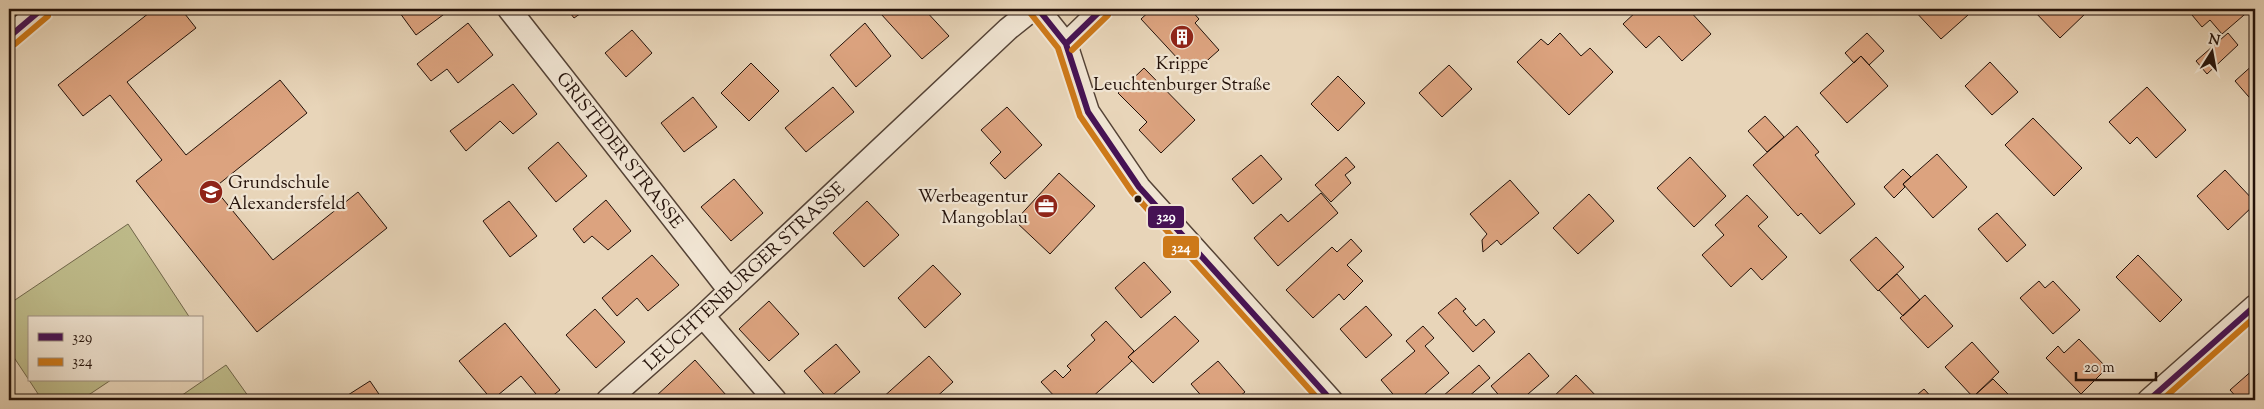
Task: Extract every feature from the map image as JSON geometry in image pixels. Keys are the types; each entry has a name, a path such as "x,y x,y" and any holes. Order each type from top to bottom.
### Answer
{"street":[{"path":"9,36 42,9"},
{"name":"GRISTEDER STRASSE","path":"509,9 730,290"},
{"name":"LEUCHTENBURGER STRASSE","path":"608,400 703,316 1001,35 1033,9"},
{"path":"1038,9 1066,44 1088,112 1139,187 1332,400"},
{"path":"1066,44 1102,9"},
{"path":"2149,400 2255,306"},
{"path":"703,316 775,400"}],"shaded area":[{"path":"128,224 189,316 28,316 28,378 9,350 9,304"},
{"path":"226,365 251,400 175,400"},
{"path":"30,382 108,382 81,400 42,400"}],"building":[{"name":"Grundschule Alexandersfeld","path":"154,9 181,9 196,28 127,82 186,155 280,80 307,113 214,188 273,260 358,192 387,228 257,332 136,181 162,160 110,95 83,116 58,85"},
{"path":"397,9 451,9 416,35"},
{"path":"567,9 587,9 574,18"},
{"path":"887,9 924,9 949,36 922,59 881,14"},
{"name":"Krippe Leuchtenburger Straße","path":"1152,9 1190,9 1199,19 1195,23 1219,50 1192,74 1141,19"},
{"path":"1637,9 1688,9 1711,34 1682,61 1659,36 1646,48 1623,24"},
{"path":"1913,9 1962,9 1968,15 1941,39"},
{"path":"2032,9 2083,9 2087,12 2060,38"},
{"path":"2187,9 2251,9 2222,34 2210,20 2202,27"},
{"path":"468,23 493,55 458,83 447,69 431,81 417,64"},
{"path":"865,23 891,56 856,87 830,55"},
{"path":"632,30 652,53 626,77 605,53"},
{"path":"1560,33 1581,56 1590,48 1613,72 1569,115 1517,62 1541,39 1548,45"},
{"path":"1867,33 1884,51 1869,65 1861,56 1854,63 1845,53"},
{"path":"2228,33 2238,45 2207,74 2196,61"},
{"path":"1861,56 1888,86 1847,123 1820,93"},
{"path":"1990,62 2018,92 1992,115 1965,86"},
{"path":"751,63 779,91 749,121 721,93"},
{"path":"2255,63 2255,104 2235,81"},
{"path":"1449,65 1472,89 1442,117 1419,93"},
{"path":"1144,68 1195,120 1161,153 1139,130 1147,122 1118,93"},
{"path":"1338,76 1365,103 1338,131 1311,104"},
{"path":"513,84 537,114 513,134 500,121 466,151 450,131"},
{"path":"833,87 854,112 806,152 785,128"},
{"path":"2147,87 2186,130 2156,158 2137,137 2130,144 2109,122"},
{"path":"693,97 717,127 684,152 661,123"},
{"path":"1007,107 1042,145 1005,179 990,163 1001,152 981,130"},
{"path":"1765,116 1784,137 1767,152 1748,131"},
{"path":"2033,118 2082,168 2054,196 2005,145"},
{"path":"1797,126 1819,152 1815,155 1855,204 1820,234 1801,213 1798,216 1753,165"},
{"path":"558,142 587,176 556,202 528,168"},
{"path":"1937,154 1967,187 1933,218 1903,184"},
{"path":"1261,155 1282,179 1253,204 1232,179"},
{"path":"1346,157 1355,167 1345,175 1351,183 1331,202 1315,185"},
{"path":"1690,157 1726,196 1694,227 1657,188"},
{"path":"1903,169 1911,177 1903,184 1905,187 1894,198 1884,187"},
{"path":"2225,170 2255,202 2228,230 2197,196"},
{"path":"1059,173 1095,206 1050,254 1015,221"},
{"path":"734,179 763,213 731,241 701,207"},
{"path":"1510,180 1539,213 1501,245 1497,240 1483,252 1482,240 1487,234 1470,214"},
{"path":"1321,193 1338,213 1278,266 1254,238 1281,214 1288,222"},
{"path":"1589,194 1614,221 1578,254 1553,228"},
{"path":"1747,195 1768,217 1758,226 1787,257 1762,280 1751,268 1731,287 1702,255 1724,235 1715,225"},
{"path":"606,200 631,231 608,250 592,236 584,243 573,229"},
{"path":"509,201 537,236 510,257 483,221"},
{"path":"867,201 899,235 864,267 833,233"},
{"path":"1997,213 2026,245 2007,262 1978,229"},
{"path":"1876,237 1904,267 1878,291 1850,260"},
{"path":"1351,239 1362,251 1347,265 1363,281 1344,300 1339,294 1313,318 1286,290 1332,247 1337,252"},
{"path":"652,255 679,285 648,311 637,298 617,316 602,298"},
{"path":"2138,255 2182,300 2160,322 2116,277"},
{"path":"1144,262 1171,292 1141,318 1115,288"},
{"path":"933,265 961,294 925,328 898,298"},
{"path":"1897,274 1920,300 1903,316 1879,290"},
{"path":"2039,281 2045,288 2053,281 2080,310 2053,334 2020,298"},
{"path":"1925,295 1953,326 1928,348 1900,318"},
{"path":"1456,298 1466,309 1463,311 1476,326 1484,319 1495,332 1473,352 1438,313"},
{"path":"769,301 799,334 769,361 739,329"},
{"path":"1366,306 1392,335 1366,358 1340,329"},
{"path":"595,309 625,342 596,368 566,335"},
{"path":"1175,316 1199,341 1153,383 1128,357"},
{"path":"1106,321 1134,351 1128,357 1132,361 1089,400 1071,400 1067,396 1063,400 1058,400 1041,382 1055,370 1063,378 1071,370 1067,366 1095,340 1091,335"},
{"path":"505,323 560,390 547,400 541,400 521,376 492,400 459,361"},
{"path":"1423,326 1434,338 1425,346 1449,373 1418,400 1398,400 1381,380 1415,351 1406,341"},
{"path":"2079,339 2107,368 2081,394 2046,358 2058,346 2064,353"},
{"path":"1972,342 1999,372 1973,397 1945,367"},
{"path":"836,344 860,372 828,399 804,371"},
{"path":"1529,353 1549,376 1521,400 1503,400 1491,386"},
{"path":"929,356 953,382 933,400 881,399"},
{"path":"695,360 726,395 720,400 658,400 655,397"},
{"path":"1218,361 1245,392 1235,400 1205,400 1191,384"},
{"path":"1479,365 1490,378 1467,398 1470,400 1447,400 1443,396"},
{"path":"2255,368 2255,400 2239,400 2230,390"},
{"path":"1576,375 1600,400 1550,400"},
{"path":"1993,379 2010,396 2006,400 1978,400 1974,396"},
{"path":"370,381 383,400 351,400 348,395"},
{"path":"1924,389 1934,400 1911,400"}],"transit line":[{"name":"329","path":"9,37 42,9"},
{"name":"329","path":"1038,9 1066,44 1088,112 1139,187 1331,400"},
{"name":"329","path":"1066,44 1102,9"},
{"name":"324","path":"1031,14 1058,48 1080,116 1132,192 1319,400"},
{"name":"324","path":"1072,50 1108,15"},
{"name":"324","path":"15,44 48,16"},
{"name":"329","path":"2149,400 2255,306"},
{"name":"324","path":"2162,400 2255,317"}],"place":[{"name":"Krippe Leuchtenburger Straße","path":"1182,37"},
{"name":"Grundschule Alexandersfeld","path":"211,192"},
{"name":"Werbeagentur Mangoblau","path":"1046,206"}]}
